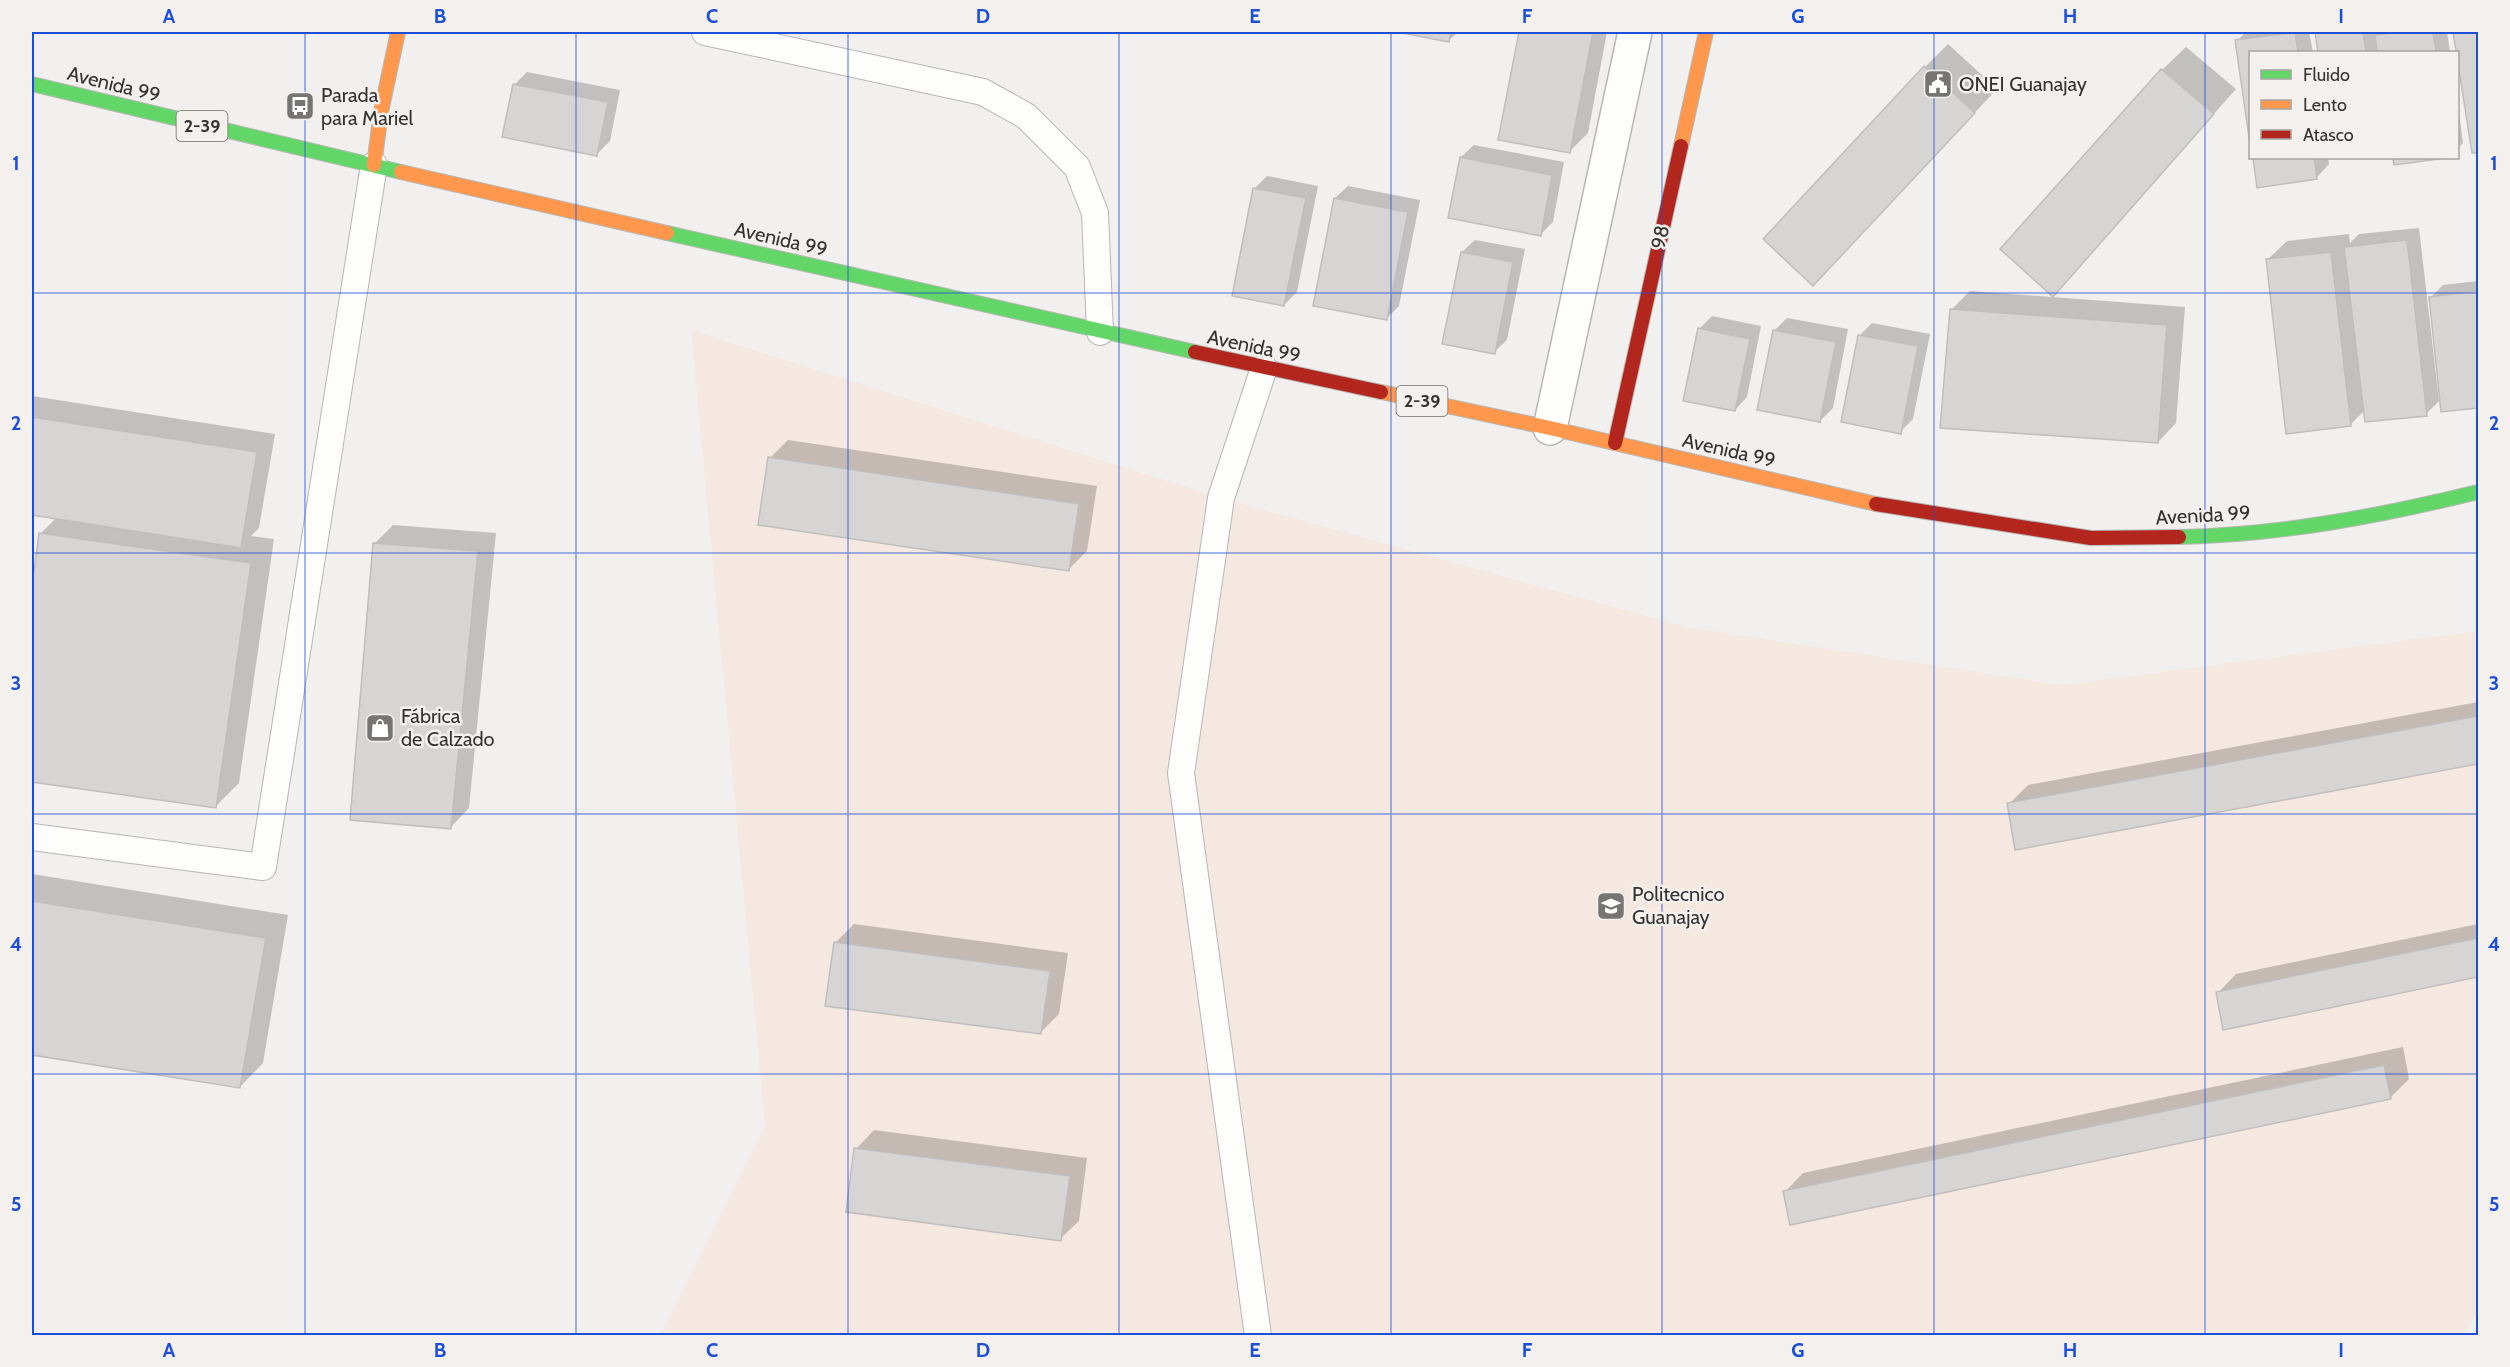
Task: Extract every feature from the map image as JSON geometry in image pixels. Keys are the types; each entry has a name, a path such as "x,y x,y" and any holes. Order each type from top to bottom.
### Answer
{"main road":[{"path":"374,165 381,112 398,32"},
{"name":"98","path":"1615,442 1706,32"},
{"name":"Avenida 99","path":"32,84 1100,332 1615,442 1884,506 2091,538 2225,536 2378,516 2478,492"}],"street":[{"path":"1550,428 1635,32"}],"lane":[{"path":"705,32 983,92 1026,116 1077,167 1095,213 1100,332"},
{"path":"32,837 263,867 374,165"},
{"path":"1258,1335 1181,773 1221,498 1264,368"}],"shaded area":[{"name":"Politecnico Guanajay","path":"691,330 1221,498 1687,627 2061,685 2478,631 2478,1311 2464,1335 660,1336 765,1126"}],"building":[{"path":"1398,32 1451,32 1449,42"},
{"path":"1519,32 1593,32 1570,153 1498,140"},
{"path":"2295,32 2298,51 2249,51 2249,137 2235,40"},
{"path":"2315,32 2363,32 2366,51 2318,51"},
{"path":"2433,32 2436,51 2377,51 2375,35"},
{"path":"2453,32 2478,32 2478,153 2472,153 2459,70 2459,51 2456,51"},
{"path":"1924,66 1975,113 1813,286 1763,239"},
{"path":"2161,69 2214,114 2053,297 2000,249"},
{"path":"513,84 608,102 597,156 502,137"},
{"path":"1460,157 1552,175 1541,236 1448,218"},
{"path":"2253,159 2314,159 2317,179 2257,188"},
{"path":"2393,159 2439,159 2394,165"},
{"path":"1253,188 1306,198 1284,306 1232,296"},
{"path":"1334,198 1408,212 1387,320 1313,306"},
{"path":"2407,240 2427,416 2365,422 2344,247"},
{"path":"1461,252 1513,262 1495,354 1442,344"},
{"path":"2331,252 2351,426 2286,434 2266,259"},
{"path":"2478,291 2478,408 2441,412 2429,297"},
{"path":"1950,309 2167,325 2158,443 1940,428"},
{"path":"1698,328 1750,339 1735,411 1683,401"},
{"path":"1773,330 1836,342 1820,422 1757,410"},
{"path":"1858,335 1918,346 1901,434 1841,422"},
{"path":"32,417 257,452 241,548 32,515"},
{"path":"768,457 1079,504 1069,571 758,525"},
{"path":"39,533 251,563 216,808 32,782 32,587"},
{"path":"373,543 478,551 451,829 350,820"},
{"path":"2478,716 2478,764 2015,850 2007,803"},
{"path":"32,901 266,938 240,1088 32,1055"},
{"path":"2478,938 2478,977 2223,1030 2216,992"},
{"path":"834,942 1050,971 1041,1034 825,1006"},
{"path":"2384,1065 2391,1099 1790,1225 1783,1191"},
{"path":"854,1148 1070,1176 1061,1241 846,1212"}],"traffic: fast":[{"path":"32,84 401,172"},
{"path":"667,233 1195,352"},
{"path":"2179,537 2255,532 2330,523 2478,492"}],"traffic: slow":[{"path":"374,165 381,112 398,32"},
{"path":"1681,146 1706,32"},
{"path":"401,172 667,233"},
{"path":"1381,392 1550,428 1876,504"}],"traffic: jam":[{"path":"1615,443 1681,146"},
{"path":"1195,352 1381,392"},
{"path":"1876,504 2091,538 2179,537"}],"place":[{"name":"ONEI Guanajay","path":"1938,84"},
{"name":"Parada para Mariel","path":"300,106"},
{"name":"Fábrica de Calzado","path":"380,728"},
{"name":"Politecnico Guanajay","path":"1611,906"}]}
